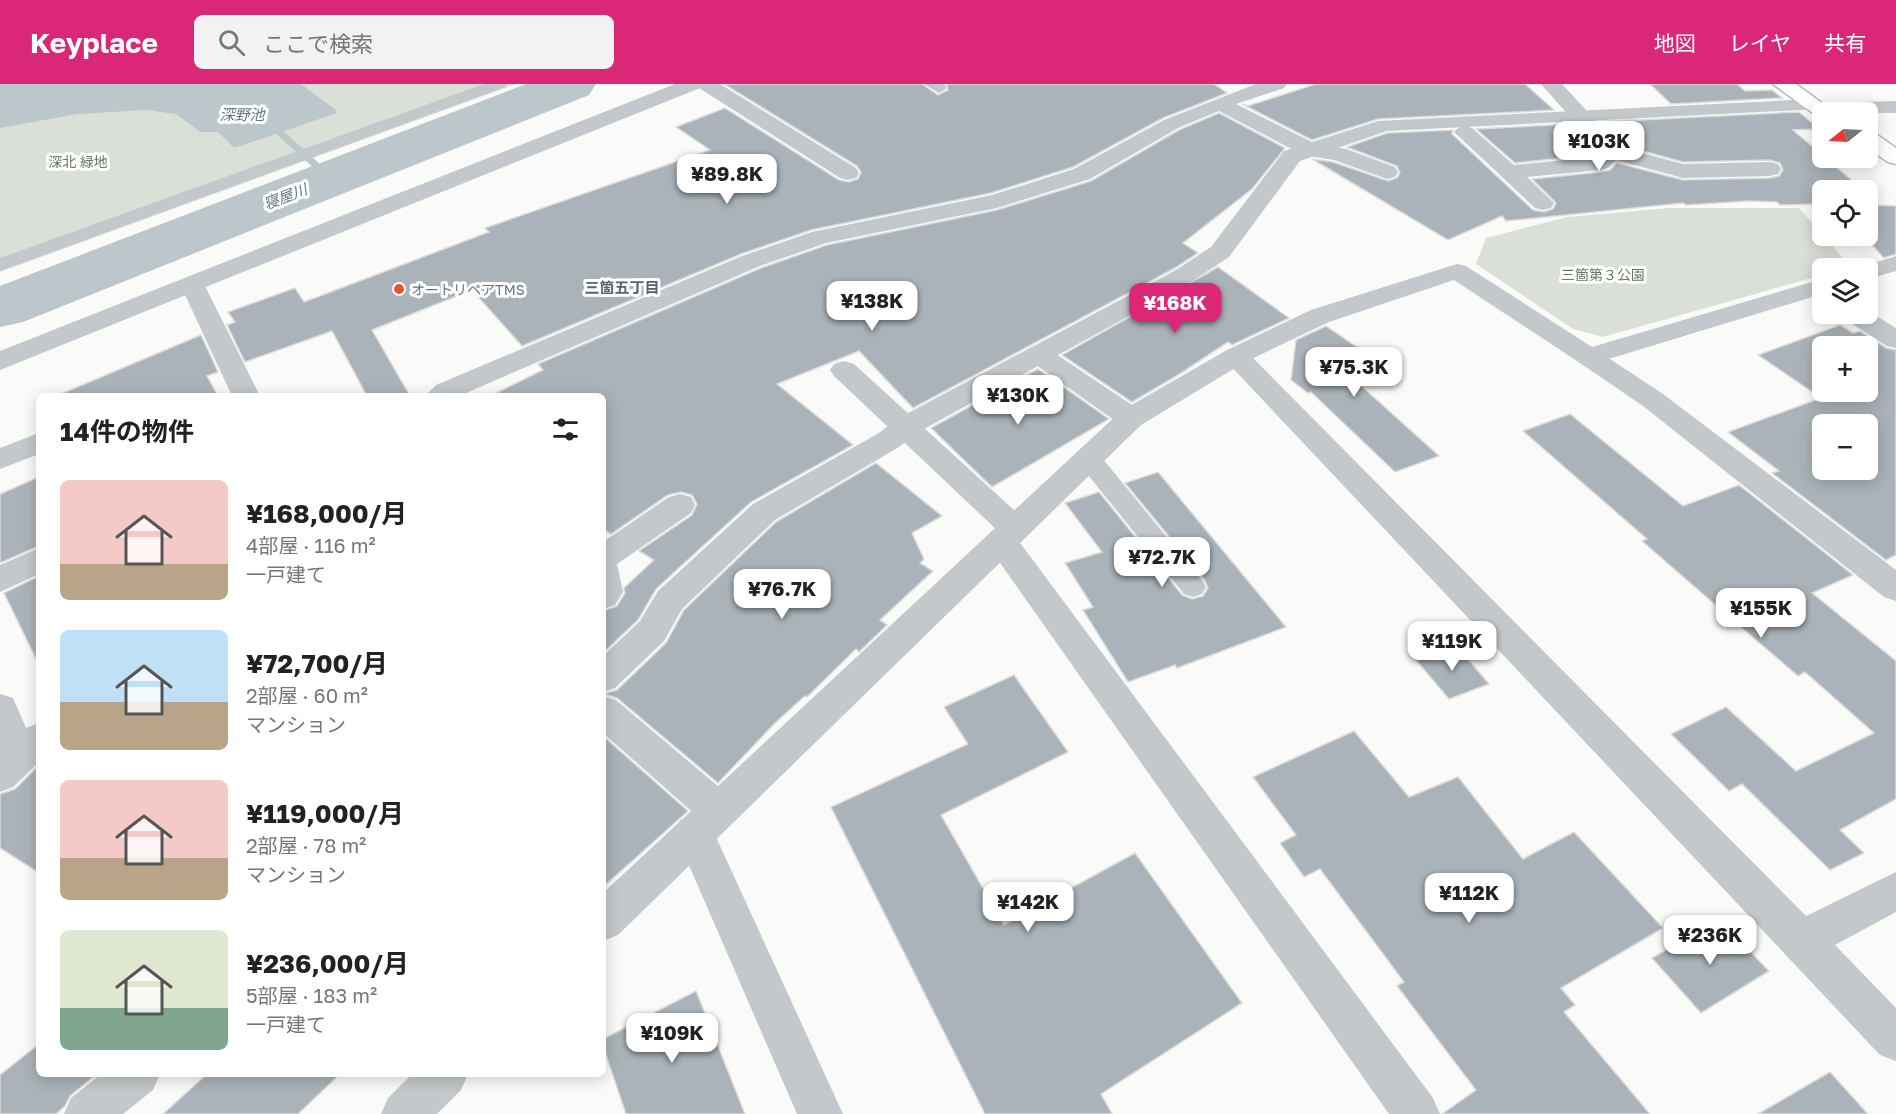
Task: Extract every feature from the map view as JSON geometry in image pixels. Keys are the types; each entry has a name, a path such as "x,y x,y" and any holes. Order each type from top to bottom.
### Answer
{"main road":[{"path":"1782,84 1812,105"},
{"path":"1878,145 1896,157"}],"street":[{"path":"0,361 693,84"},
{"path":"706,84 848,173"},
{"path":"443,393 751,261 820,237 997,201 1082,174 1229,94 1277,84"},
{"path":"1551,84 1612,152 1683,171 1770,169"},
{"path":"1229,94 1311,150 1338,154 1387,172"},
{"path":"1878,107 1896,107"},
{"path":"606,675 652,631 670,600 764,512 889,440 905,427 1185,275 1220,252 1292,156 1385,124 1578,115 1812,109"},
{"path":"1465,132 1543,203"},
{"path":"1509,172 1600,163 1612,152"},
{"path":"1878,269 1896,263"},
{"path":"606,918 1131,418 1236,356 1320,316 1457,271 1653,400 1896,588"},
{"path":"192,284 245,393"},
{"path":"1589,357 1812,291"},
{"path":"1871,324 1896,340"},
{"path":"1038,354 1131,418"},
{"path":"1236,356 1896,1039"},
{"path":"844,370 905,427 1009,536 1417,1114"},
{"path":"0,459 36,444"},
{"path":"606,556 680,505"},
{"path":"0,580 36,562"},
{"path":"0,710 19,757"},
{"path":"606,714 706,821 820,1114"},
{"path":"1801,941 1896,891"},
{"path":"87,1114 133,1077"},
{"path":"410,1111 442,1077"}],"lane":[{"path":"0,265 499,84"},
{"path":"1089,459 1193,587"}],"green space":[{"name":"深北 緑地","path":"0,84 516,84 0,272"},
{"name":"三箇第３公園","path":"1669,208 1799,208 1812,223 1812,246 1832,246 1843,258 1812,258 1812,278 1603,337 1573,329 1476,264 1486,238 1567,217"}],"water":[{"name":"深野池","path":"0,84 301,84 337,113 234,148 218,132 200,132 176,114 146,110 77,114 0,128"}],"building":[{"path":"724,84 922,84 938,95 948,90 947,84 1214,84 1227,93 1163,118 1073,167 991,193 811,230 741,254 522,346 472,290 372,330 408,393 365,393 332,331 245,362 227,325 235,322 228,312 295,288 304,302 489,232 485,228 710,150 676,127 725,108 839,180 849,182 858,179 861,172 857,166"},
{"path":"1316,84 1525,84 1554,110 1378,119 1312,140 1242,104 1248,106"},
{"path":"1650,84 1737,84 1745,91 1772,90 1782,98 1671,104"},
{"path":"1799,112 1812,123 1812,129 1793,130 1812,146 1812,168 1837,168 1851,180 1812,180 1812,204 1780,205 1777,202 1748,201 1686,205 1683,203 1506,221 1502,216 1448,240 1312,159 1333,162 1388,181 1397,178 1400,173 1397,166 1347,147 1387,133 1453,130 1452,134 1533,210 1544,212 1553,209 1556,203 1532,179 1601,172 1610,170 1617,163 1683,180 1770,178 1779,176 1783,170 1780,163 1770,160 1683,162 1621,145 1600,122"},
{"path":"1219,113 1285,148 1252,189 1183,243 1198,253 1175,268 913,408 859,351 777,384 853,445 751,502 656,589 638,620 606,650 606,610 617,606 625,593 624,588 654,560 639,551 692,515 697,504 692,495 681,492 668,495 611,534 606,531 606,393 496,393 543,370 538,364 761,268 827,245 997,210 1091,181 1179,130"},
{"path":"1573,124 1597,151 1593,155 1515,163 1476,129"},
{"path":"1878,205 1896,206 1896,254 1884,258 1873,246 1878,246"},
{"path":"1218,267 1289,318 1232,345 1228,342 1132,402 1062,355"},
{"path":"1840,325 1853,333 1860,331 1868,336 1812,336 1812,392 1758,355"},
{"path":"1326,326 1376,360 1348,374 1439,456 1395,472 1311,392 1308,393 1291,380 1296,340"},
{"path":"201,335 218,372 207,376 216,393 63,393"},
{"path":"1878,343 1886,348 1896,350 1896,555 1886,560 1772,473 1779,471 1728,432 1812,401 1878,402"},
{"path":"1038,369 1109,419 992,487 931,428"},
{"path":"1570,414 1683,506 1739,485 1853,575 1812,593 1896,661 1896,799 1840,830 1864,853 1830,870 1742,784 1729,791 1671,734 1726,707 1796,771 1874,733 1805,672 1798,676 1742,628 1642,541 1647,539 1523,431"},
{"path":"876,463 942,516 912,533 924,559 920,563 933,571 880,620 887,625 859,652 856,649 807,697 805,696 775,723 718,783 617,698 606,693 617,690 666,643 684,610 776,522"},
{"path":"1158,472 1286,627 1177,668 1175,665 1128,682 1083,610 1093,607 1065,563 1102,552 1065,503 1099,492 1182,595 1192,599 1203,596 1208,588 1204,579 1125,483"},
{"path":"36,478 36,547 0,563 0,494"},
{"path":"36,577 36,659 4,593"},
{"path":"1456,645 1489,684 1449,699 1416,660"},
{"path":"1014,675 1068,752 941,815 1004,925 1135,853 1242,1003 1101,1094 1112,1114 985,1114 831,807 968,744 944,707"},
{"path":"1354,731 1409,797 1458,777 1523,859 1574,832 1663,928 1561,988 1575,1005 1564,1012 1650,1114 1442,1114 1476,1090 1397,986 1404,982 1320,869 1304,877 1280,843 1296,835 1253,777"},
{"path":"606,739 688,811 606,884"},
{"path":"36,768 36,871 0,848 0,794 15,789"},
{"path":"1719,920 1769,971 1701,1013 1652,958"},
{"path":"696,991 745,1114 626,1114 606,1055 606,1037"},
{"path":"36,1046 36,1077 93,1077 70,1096 65,1106 56,1114 0,1114 0,1075"},
{"path":"1830,1072 1868,1114 1758,1114"},
{"path":"204,1077 337,1077 298,1114 163,1114"}],"waterway":[{"name":"寝屋川","path":"0,308 571,84"},
{"path":"266,120 329,177"}],"place":[{"name":"オートリペアTMS","path":"399,289"}],"district":[{"name":"三箇五丁目","path":"622,287"}]}
